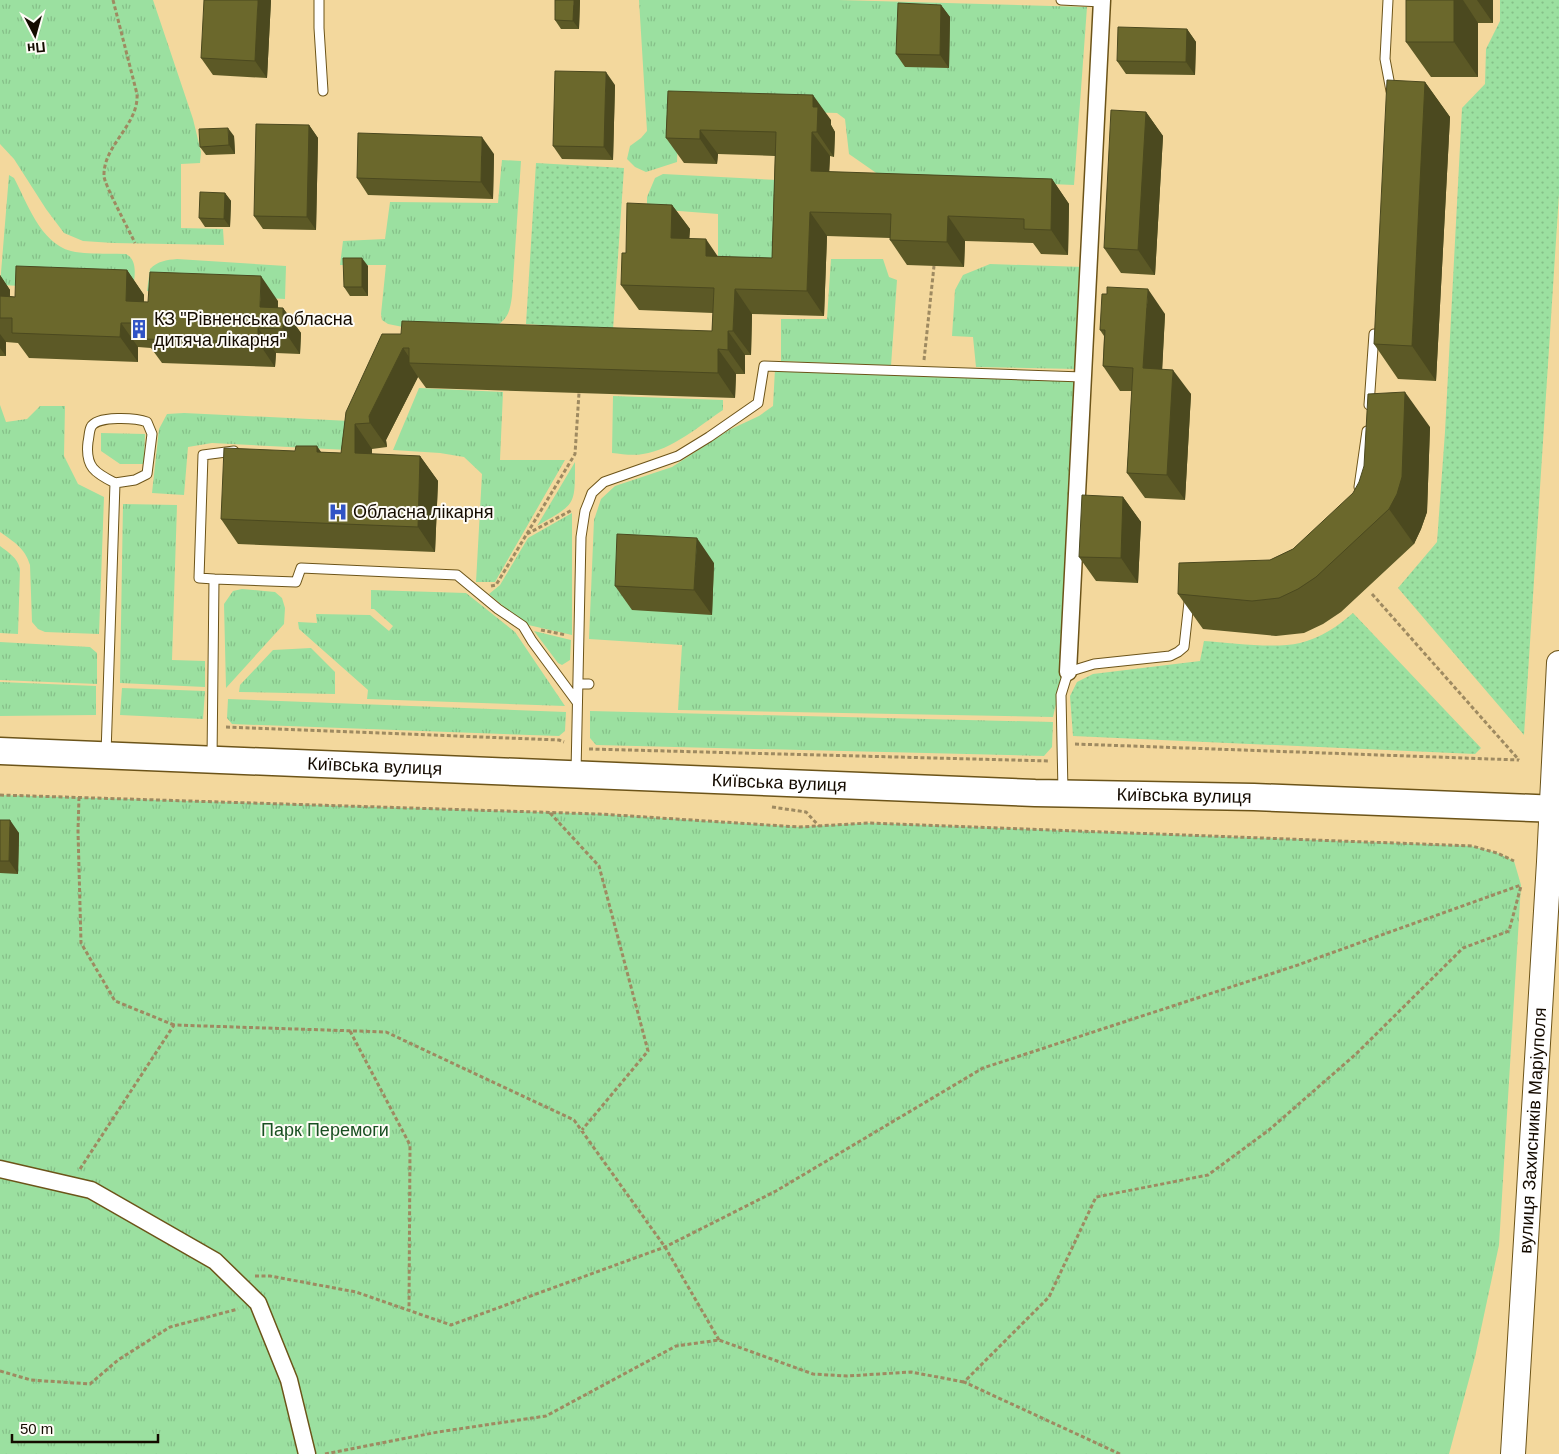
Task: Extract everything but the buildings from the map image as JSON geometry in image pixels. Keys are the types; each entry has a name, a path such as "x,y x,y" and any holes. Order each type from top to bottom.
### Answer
{"main road":[{"name":"вулиця Захисників Маріуполя","path":"1513,1454 1555,809 1559,663"},
{"name":"Київська вулиця","path":"0,751 1063,793 1254,797 1555,809"}],"street":[{"path":"1068,672 1102,1"},
{"path":"0,1169 91,1190 215,1260 258,1303 289,1380 307,1454"}],"lane":[{"path":"319,0 323,91"},
{"path":"1061,0 1102,1"},
{"path":"1388,0 1385,59 1392,94 1391,103"},
{"path":"1358,499 1368,421 1375,321"},
{"path":"576,774 581,537 584,511 588,501 592,493 604,482 678,456 758,404 764,366 1083,377"},
{"path":"134,419 147,422 152,434 148,474 135,480 116,483 99,475 91,468 87,452 91,426 103,420 134,419"},
{"path":"241,451 203,455 199,578 296,582 301,568 457,576 523,626 577,702"},
{"path":"106,754 116,483"},
{"path":"212,759 214,579"},
{"path":"1063,793 1061,695 1068,672 1094,664 1170,656 1178,652 1184,647 1189,602 1195,590"},
{"path":"578,684 589,684"}],"path":[{"path":"113,0 137,94 137,103 134,113 107,158 104,177 135,244"},
{"path":"923,371 934,266"},
{"path":"473,589 496,585 575,454 579,393"},
{"path":"526,535 588,501"},
{"path":"212,727 559,740 586,749 1050,761 1062,744 1519,760 1372,594"},
{"path":"523,626 578,638"},
{"path":"0,795 549,813 799,827 868,823 1472,846 1497,853 1514,861"},
{"path":"79,797 81,942 115,1001 174,1025 386,1032 574,1120 665,1247 719,1340"},
{"path":"549,813 599,866 648,1051 582,1130"},
{"path":"229,1274 270,1276 356,1292 451,1325 665,1247 776,1191 983,1068 1295,966 1521,885 1509,931 1463,948 1356,1054 1269,1130 1208,1176 1096,1197 1049,1297 964,1382"},
{"path":"70,1184 174,1025"},
{"path":"350,1031 410,1145 409,1310"},
{"path":"0,1371 31,1380 90,1384 118,1360 170,1327 258,1303"},
{"path":"325,1454 438,1432 546,1416 676,1346 719,1340 813,1374 847,1376 911,1372 964,1382 1120,1454"}],"green space":[{"path":"0,0 153,0 193,119 201,152 200,163 181,164 181,228 223,229 224,245 83,241 64,233 14,159 0,144"},
{"path":"639,0 839,0 1087,7 1074,185 882,177 849,154 845,119 837,113 679,108 677,162 646,172 635,167 627,159 630,146 647,131"},
{"path":"1500,0 1559,0 1559,194 1524,735 1398,588 1437,542 1445,432 1462,108 1485,84 1486,49 1500,21"},
{"path":"502,160 521,161 512,296 509,311 505,318 494,327 403,327 388,324 382,320 386,265 340,265 343,241 385,239 390,202 498,203"},
{"path":"536,163 624,168 613,330 526,324"},
{"path":"663,174 778,180 776,270 718,257 718,214 653,209 647,205 647,197 655,178"},
{"path":"9,175 14,178 43,231 60,247 78,252 126,254 130,257 135,270 133,291 0,285"},
{"path":"177,259 286,266 285,299 147,291 150,269 162,261"},
{"path":"831,259 883,259 889,277 897,280 891,366 781,361 781,319 827,319"},
{"path":"990,264 1084,267 1076,369 976,367 973,337 952,336 955,290 963,275"},
{"path":"775,369 1077,381 1063,673 1053,717 678,710 682,645 589,639 594,520 601,499 615,486 672,467 729,430 759,416 773,406"},
{"path":"419,388 503,392 500,460 565,460 495,582 476,582 482,474 464,457 440,453 393,450"},
{"path":"613,396 723,400 723,410 675,443 654,452 639,455 612,453"},
{"path":"0,405 6,422 27,419 40,406 65,406 64,456 78,484 104,497 99,634 45,632 38,629 32,622 30,565 28,559 14,542 0,532"},
{"path":"184,413 350,421 348,450 212,443 188,447 184,495 152,493 159,429 167,414"},
{"path":"101,433 145,434 144,464 120,464 101,451"},
{"path":"575,462 575,488 571,502 559,513 537,526"},
{"path":"123,504 177,505 172,660 205,661 205,687 120,683"},
{"path":"572,513 572,635 524,624 489,594 500,585 528,538"},
{"path":"0,546 15,558 20,569 18,634 0,633"},
{"path":"242,589 275,592 282,598 285,608 284,624 226,688 224,604 233,591"},
{"path":"371,590 466,593 515,632 565,706 367,699 368,690 299,629 298,622 317,623 316,614 370,615 389,631 393,626 374,609 371,609"},
{"path":"1353,613 1481,748 1475,754 1073,736 1070,696 1077,682 1093,674 1200,661 1204,641 1266,646 1300,643 1329,631"},
{"path":"534,631 571,640 570,660 562,665 558,663"},
{"path":"0,642 90,647 97,653 97,684 0,680"},
{"path":"311,648 335,672 335,694 239,692 240,685 273,650"},
{"path":"0,682 96,686 96,715 0,716"},
{"path":"122,688 205,691 203,719 120,715"},
{"path":"228,699 566,712 565,731 559,736 232,724 227,718"},
{"path":"590,711 1053,722 1052,747 1044,756 596,745 590,738"},
{"name":"Парк Перемоги","path":"0,795 599,814 799,827 868,823 1471,846 1497,853 1514,861 1521,885 1499,1245 1475,1357 1449,1454 0,1454"}],"place":[{"name":"КЗ \"Рівненська обласна дитяча лікарня\"","path":"139,329"},
{"name":"Обласна лікарня","path":"338,512"}]}
